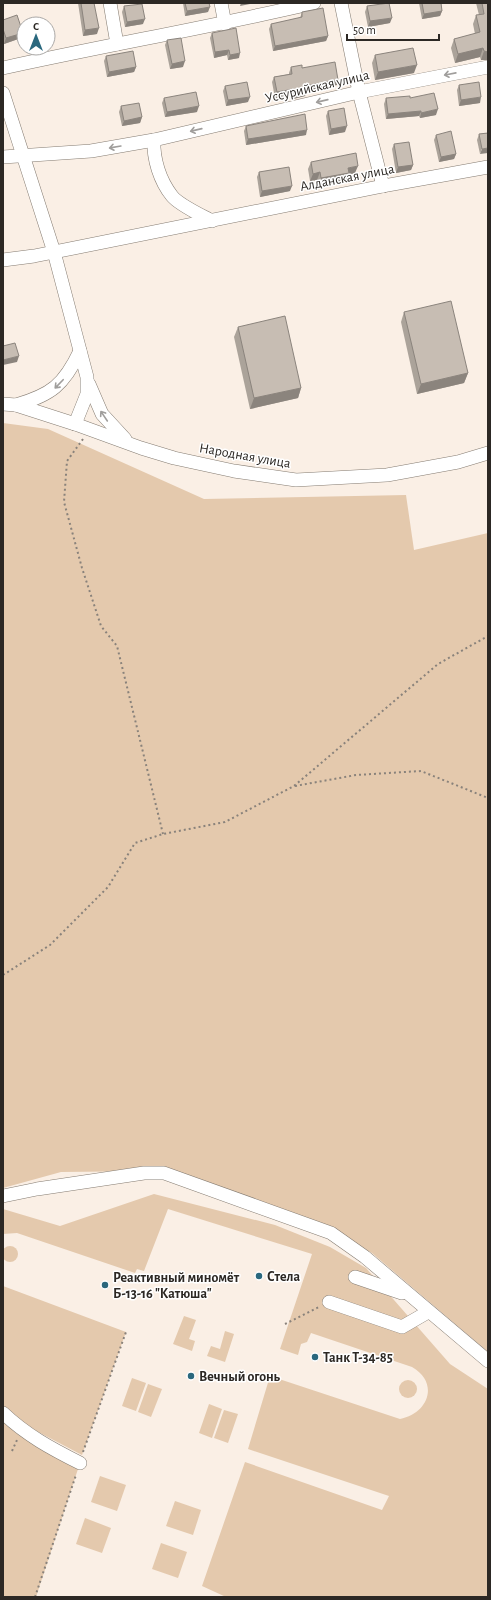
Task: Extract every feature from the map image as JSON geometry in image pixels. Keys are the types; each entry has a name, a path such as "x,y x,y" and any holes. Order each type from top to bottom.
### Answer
{"street":[{"path":"110,3 117,44"},
{"path":"221,3 225,24"},
{"path":"3,68 117,44 225,24 314,3"},
{"path":"341,3 359,92 383,186"},
{"name":"Уссурийская улица","path":"3,157 23,154 91,151 154,140 359,92 488,67"},
{"path":"3,93 54,252 93,396 102,414 115,430 131,444"},
{"path":"154,140 153,153 159,171 172,197 212,221"},
{"name":"Алданская улица","path":"3,260 54,252 383,186 488,167"},
{"path":"9,404 37,399 56,388 71,371 80,351"},
{"path":"75,424 87,394 87,377"},
{"name":"Народная улица","path":"9,404 91,429 174,458 234,471 296,480 387,475 458,462 488,454"},
{"path":"3,1196 37,1189 144,1173 164,1173 331,1233 365,1258 488,1361"},
{"path":"355,1277 409,1296"},
{"path":"329,1302 402,1327 428,1312"},
{"path":"3,1413 20,1429 80,1463"}],"path":[{"path":"91,429 67,461 64,502 82,568 102,626 117,646 162,834"},
{"path":"3,974 50,945 108,887 135,843 162,834 225,822 294,786 438,664 488,636"},
{"path":"294,786 356,775 421,771 488,798"},
{"path":"285,1324 329,1302"}],"shaded area":[{"path":"3,423 48,429 204,499 406,495 414,550 488,533 488,1352 372,1253 332,1231 156,1171 61,1172 3,1188"},
{"path":"154,1194 275,1225 330,1247 366,1268 450,1364 488,1389 488,1597 226,1597 202,1586 245,1462 382,1510 389,1496 248,1449 270,1376 400,1419 410,1416 418,1411 427,1397 428,1389 426,1381 421,1374 412,1367 311,1333 307,1342 301,1344 298,1355 280,1349 312,1254 168,1209 144,1271 137,1269 135,1273 17,1233 3,1234 3,1209 60,1226"},
{"path":"7,1246 13,1246 18,1251 16,1260 13,1262 7,1262 2,1257 2,1251"},
{"path":"3,1286 126,1332 82,1455 25,1425 3,1406"},
{"path":"184,1316 196,1320 189,1339 195,1341 192,1351 173,1344"},
{"path":"225,1331 234,1334 225,1362 207,1356 211,1346 220,1349"},
{"path":"132,1378 146,1383 136,1411 122,1406"},
{"path":"408,1380 414,1383 417,1389 414,1395 408,1398 402,1395 399,1389 402,1383"},
{"path":"148,1384 162,1389 151,1417 138,1412"},
{"path":"209,1404 222,1409 212,1438 199,1433"},
{"path":"224,1410 238,1414 228,1443 214,1438"},
{"path":"3,1420 16,1433 78,1469 36,1597 3,1597"},
{"path":"100,1476 126,1485 117,1511 91,1502"},
{"path":"175,1501 201,1510 193,1535 166,1526"},
{"path":"85,1518 111,1528 102,1553 76,1544"},
{"path":"161,1543 187,1552 178,1578 152,1569"}],"building":[{"path":"81,3 94,3 99,28 85,30"},
{"path":"185,3 209,3 210,7 187,11"},
{"path":"389,3 392,18 370,21 367,6"},
{"path":"422,3 441,3 442,11 424,14"},
{"path":"482,3 488,3 488,52 484,51 483,48 458,54 454,39 480,32 476,15 484,14"},
{"path":"142,4 145,19 127,22 124,6"},
{"path":"323,8 328,36 275,46 271,24 302,17 302,12"},
{"path":"17,15 16,35 6,38 3,29 3,20"},
{"path":"236,28 240,53 230,55 229,50 215,52 212,33"},
{"path":"181,38 185,61 172,64 167,40"},
{"path":"413,48 417,65 378,72 375,55"},
{"path":"133,51 136,67 109,72 106,56"},
{"path":"335,62 338,80 306,86 307,91 295,94 294,89 277,92 274,77 292,74 291,67 302,65 302,68"},
{"path":"247,82 250,97 228,100 225,86"},
{"path":"479,82 481,97 461,100 459,85"},
{"path":"196,92 199,106 167,112 164,98"},
{"path":"434,93 438,109 421,113 421,111 388,114 386,98 410,96 410,98"},
{"path":"139,103 142,117 124,121 121,106"},
{"path":"344,108 347,126 331,129 328,111"},
{"path":"305,114 307,130 248,139 246,126"},
{"path":"451,131 456,154 441,157 436,135"},
{"path":"488,133 488,148 482,149 479,134"},
{"path":"409,142 413,165 398,167 394,144"},
{"path":"356,153 358,166 348,168 349,173 321,178 320,172 313,174 311,162"},
{"path":"289,167 292,186 262,191 259,172"},
{"path":"451,301 468,373 421,384 404,312"},
{"path":"285,316 301,388 254,398 238,327"},
{"path":"15,343 19,356 3,360 3,346"}],"place":[{"name":"Стела","path":"259,1276"},
{"name":"Реактивный миномёт Б-13-16 \"Катюша\"","path":"105,1285"},
{"name":"Танк Т-34-85","path":"315,1357"},
{"name":"Вечный огонь","path":"191,1376"}]}
